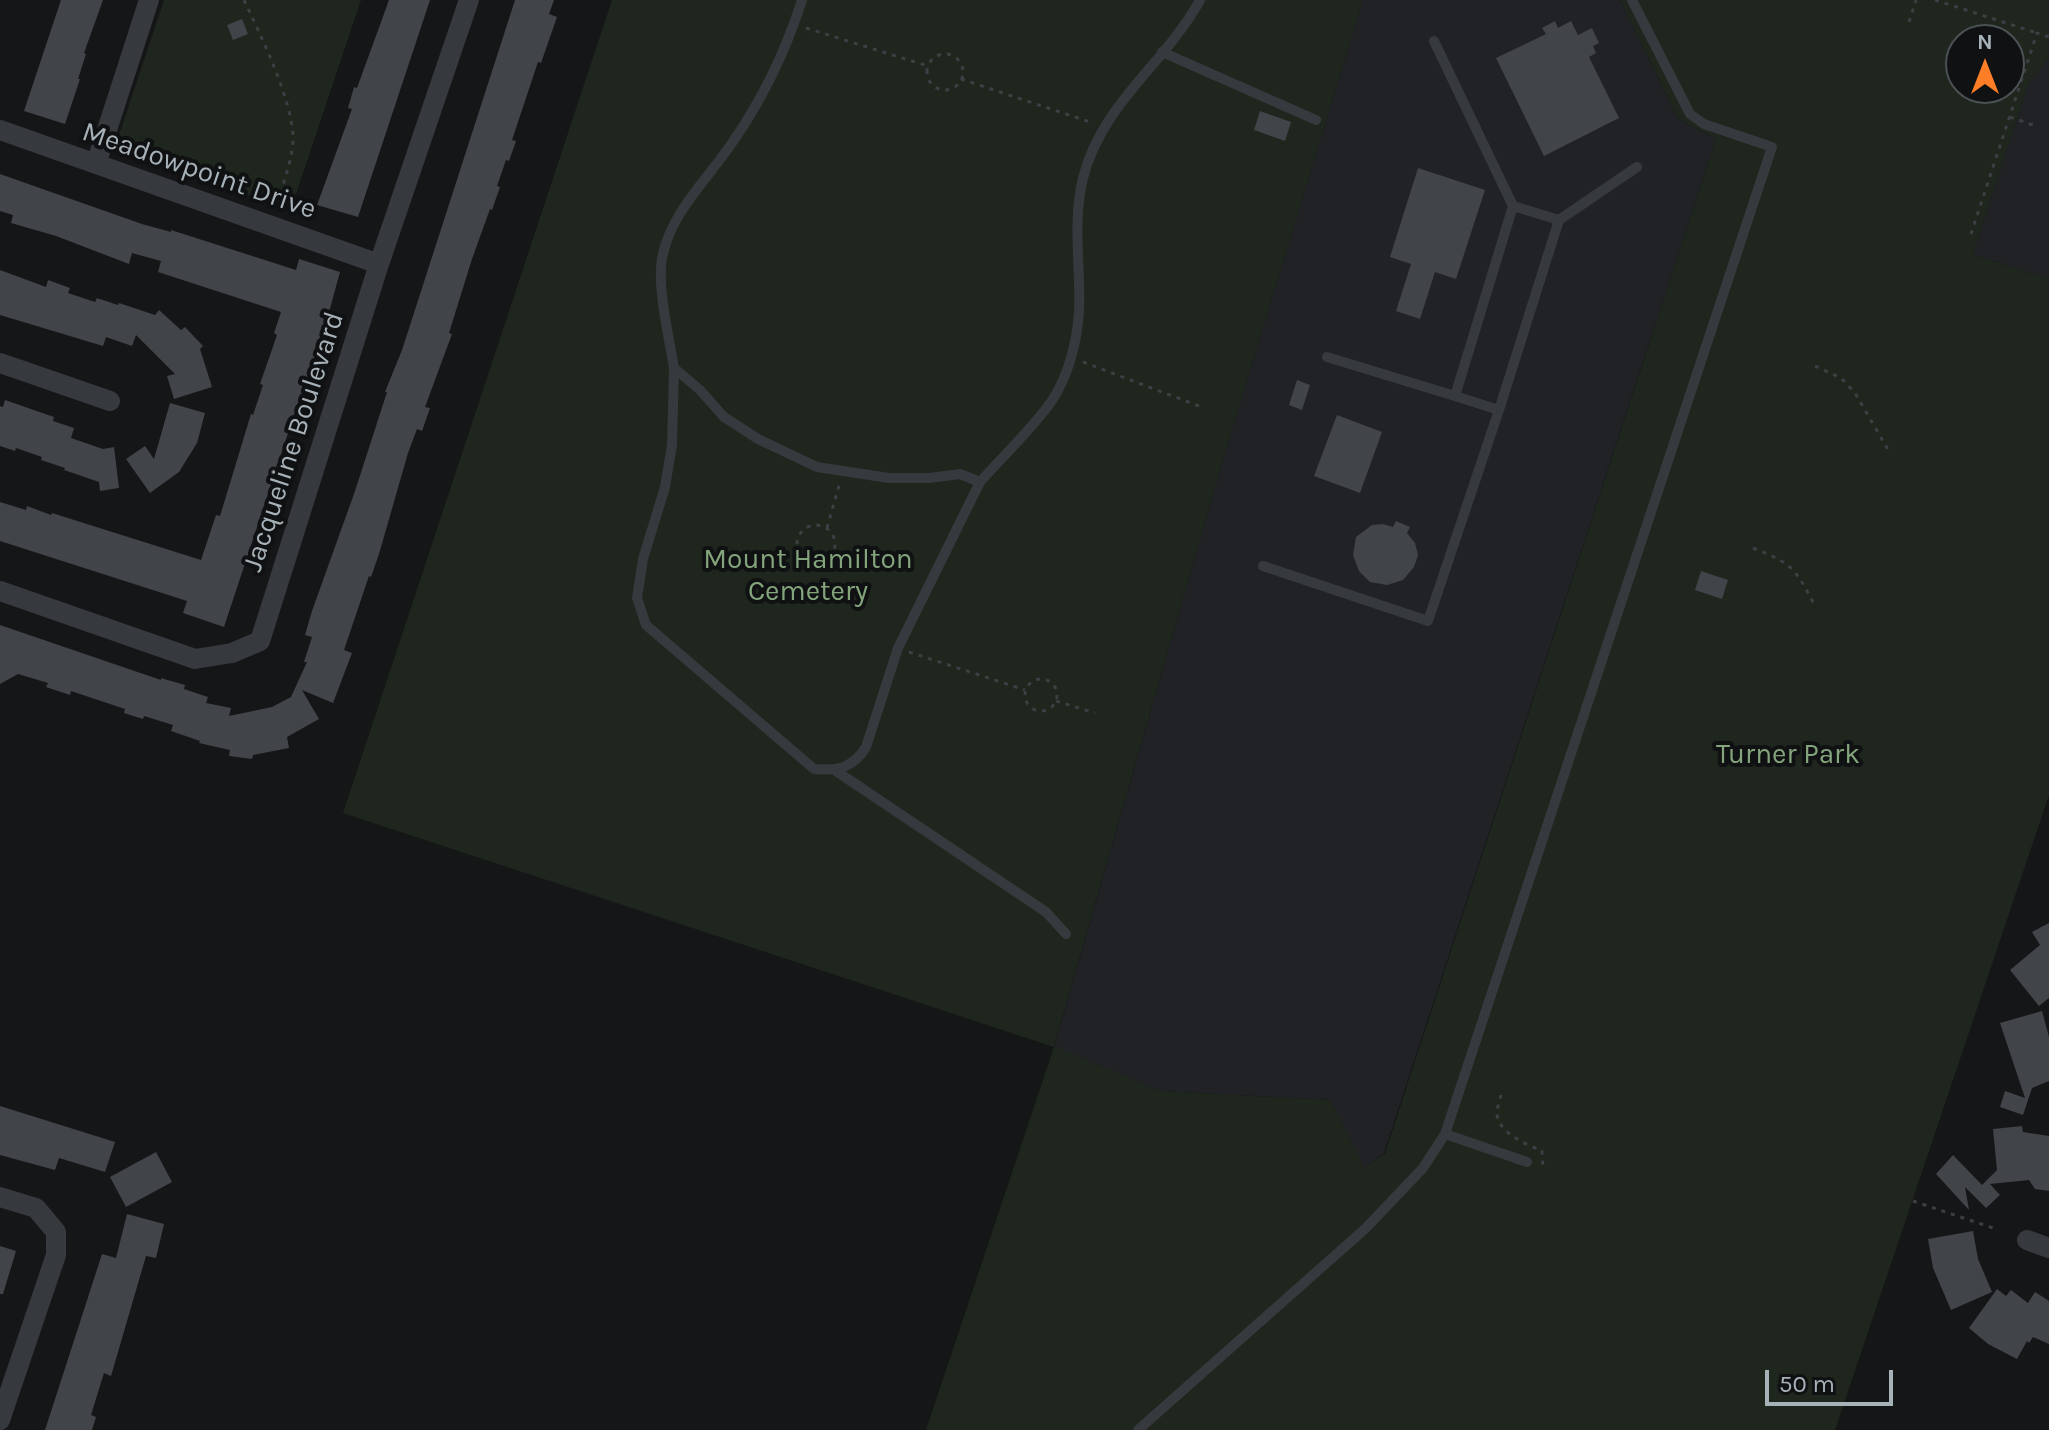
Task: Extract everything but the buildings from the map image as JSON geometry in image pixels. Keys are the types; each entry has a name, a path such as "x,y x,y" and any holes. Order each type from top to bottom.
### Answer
{"street":[{"path":"96,164 149,0"},
{"name":"Jacqueline Boulevard","path":"0,591 195,659 232,653 260,641 379,264 469,0"},
{"name":"Meadowpoint Drive","path":"0,130 379,264"},
{"path":"0,363 110,401"},
{"path":"0,1197 36,1208 56,1232 56,1255 0,1420"},
{"path":"2027,1240 2049,1248"}],"lane":[{"path":"802,0 759,100 731,145 701,181 671,230 662,260 664,311 674,368 672,445 665,487 643,559 637,598 646,625 814,769 836,771 1046,912 1066,934"},
{"path":"836,771 857,761 866,747 898,648 980,482 1053,399 1072,358 1079,314 1076,237 1084,177 1118,104 1186,26 1200,0"},
{"path":"1138,1430 1366,1228 1423,1168 1445,1134 1772,147 1704,124 1690,114 1632,0"},
{"path":"1434,41 1513,206 1455,396"},
{"path":"1162,52 1316,120"},
{"path":"1263,566 1428,621 1559,220 1637,167"},
{"path":"1513,206 1559,220"},
{"path":"1327,357 1499,410"},
{"path":"674,368 700,390 724,417 758,439 817,467 889,478 960,474 980,482"},
{"path":"1445,1134 1527,1162"}],"path":[{"path":"244,0 290,114 293,139 290,165 269,225"},
{"path":"1909,22 1916,0"},
{"path":"1935,0 2049,37"},
{"path":"794,24 928,66"},
{"path":"1971,234 2037,33"},
{"path":"952,56 962,68 961,79 953,88 941,90 930,83 928,66 935,57 952,56"},
{"path":"961,79 1105,127"},
{"path":"2010,117 2033,125"},
{"path":"1072,358 1199,406"},
{"path":"1815,366 1841,378 1855,393 1890,453"},
{"path":"827,528 843,472"},
{"path":"815,525 827,528 835,538 831,557 819,563 806,561 798,552 800,534 815,525"},
{"path":"1753,548 1784,561 1797,572 1815,606"},
{"path":"898,648 1025,690"},
{"path":"1046,680 1054,686 1056,701 1049,710 1033,710 1025,702 1025,690 1031,682 1046,680"},
{"path":"1056,701 1095,713"},
{"path":"1501,1095 1497,1115 1506,1131 1542,1151 1543,1168"},
{"path":"1913,1201 1996,1229"}],"shaded area":[{"path":"1363,0 1620,0 1678,119 1716,139 1384,1153 1363,1169 1331,1100 1160,1091 1054,1047 1228,443"},
{"path":"2049,58 2049,279 1973,254 2022,104 2025,104 2029,83"}],"green space":[{"path":"164,0 361,0 291,209 134,158 120,149 117,141"},
{"path":"612,0 1363,0 1228,443 1054,1046 1160,1091 1331,1100 1364,1168 1385,1153 1716,139 1678,119 1620,0 2049,0 2049,58 2029,83 2025,95 2025,24 1945,24 1945,104 2022,104 1973,254 2049,279 2049,795 1835,1430 926,1430 1054,1047 343,813"}],"park label":[{"name":"Mount Hamilton Cemetery","path":"808,576"},
{"name":"Turner Park","path":"1788,755"}]}
